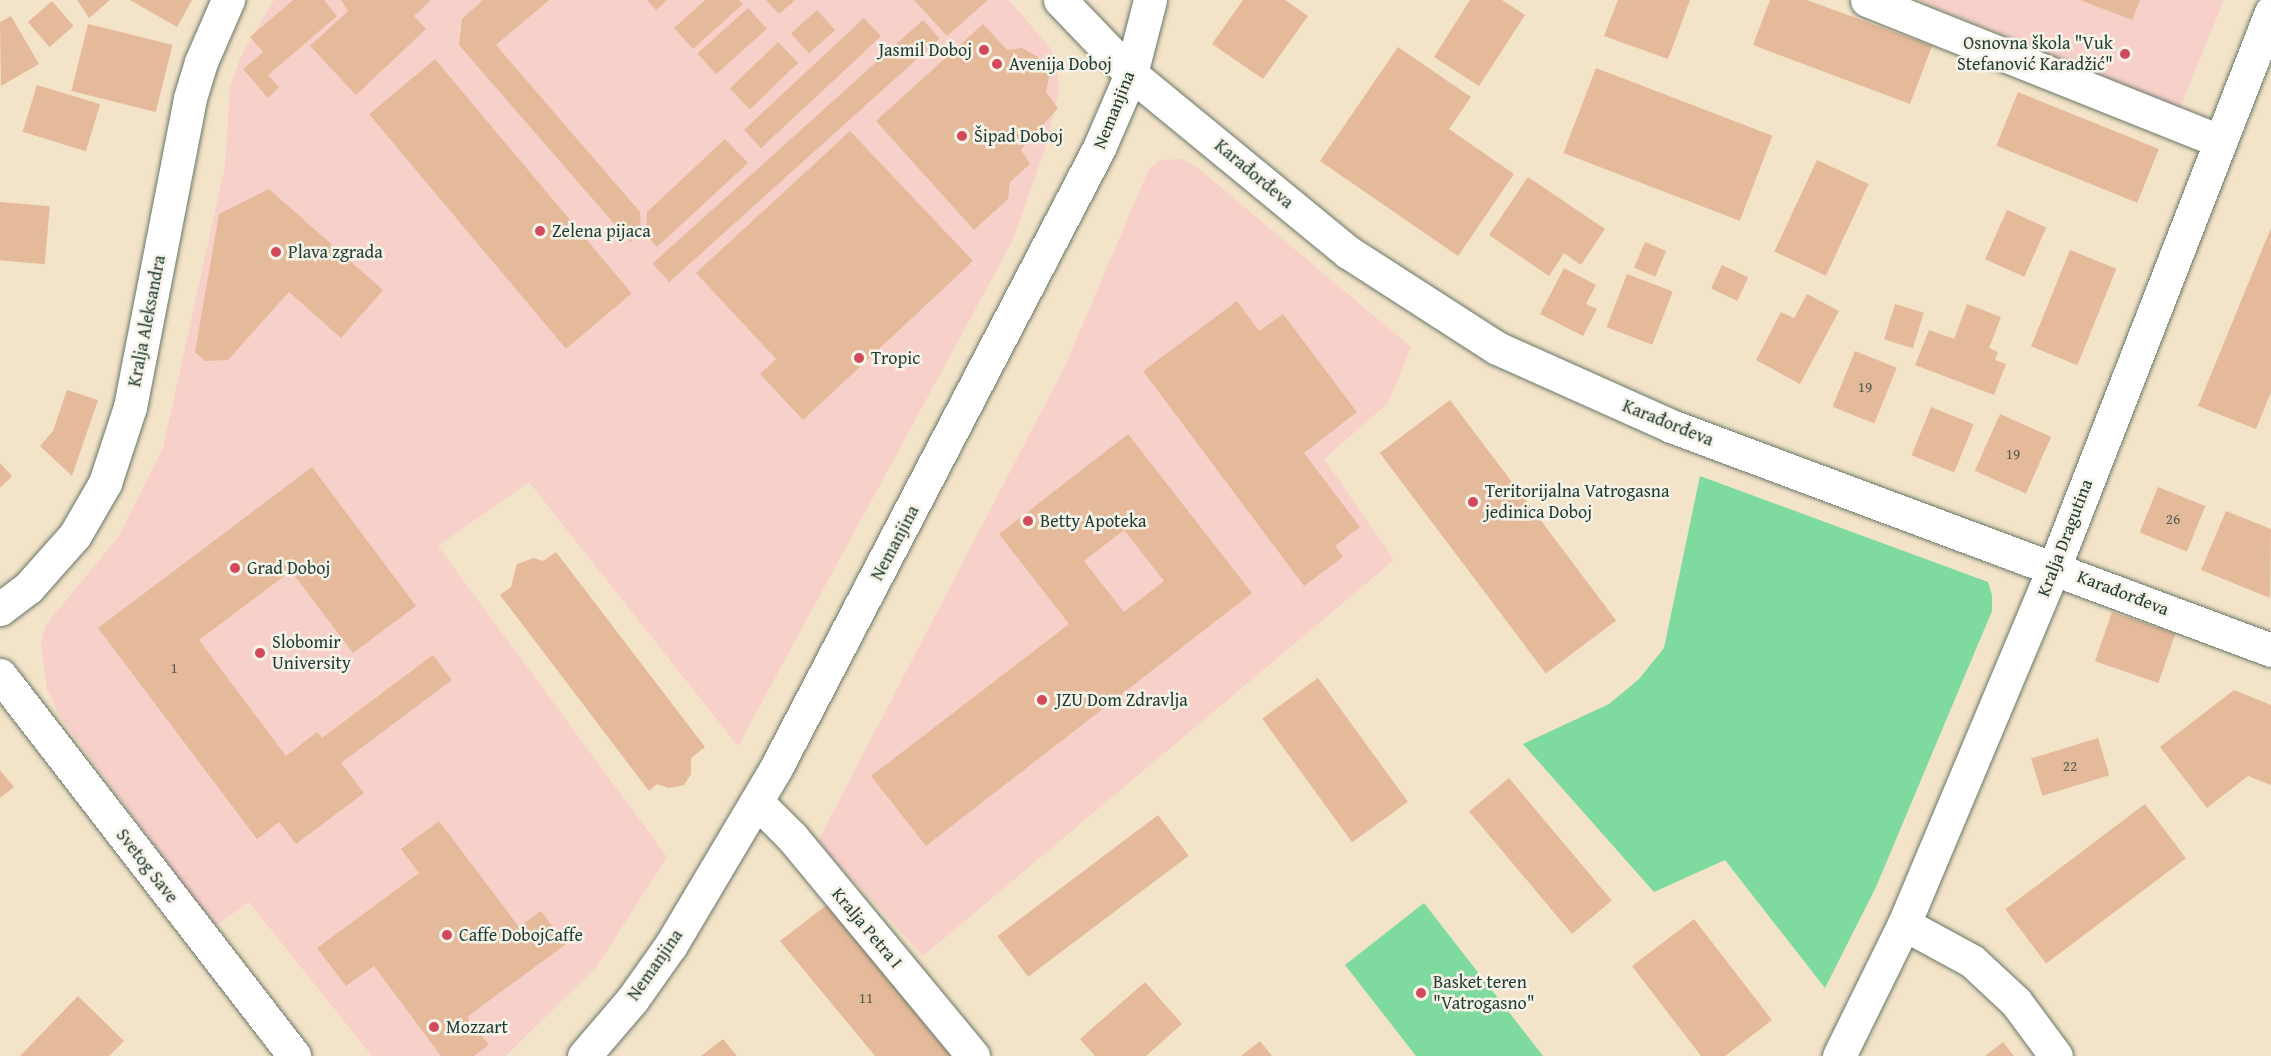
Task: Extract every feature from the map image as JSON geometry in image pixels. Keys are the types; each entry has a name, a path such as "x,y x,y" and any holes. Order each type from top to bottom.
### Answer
{"street":[{"name":"Kralja Aleksandra","path":"0,609 28,588 75,534 105,483 130,407 190,98 201,62 228,0"},
{"name":"Karađorđeva","path":"1060,0 1131,74 1348,252 1497,348 1671,426 2054,567 2271,650"},
{"name":"Nemanjina","path":"584,1056 633,1000 671,945 757,802 1094,159 1131,74 1150,0"},
{"path":"1867,0 2220,141"},
{"name":"Kralja Dragutina","path":"1839,1056 1904,924 2054,567 2271,12"},
{"name":"Svetog Save","path":"0,675 294,1056"},
{"name":"Kralja Petra I","path":"757,802 792,837 973,1056"},
{"path":"1904,924 1972,961 2016,1002 2056,1056"}],"shaded area":[{"path":"274,0 1009,0 1052,50 1057,68 1059,90 1045,149 1013,240 738,746 529,482 438,546 667,857 597,966 506,1056 372,1056 249,902 214,927 60,717 47,689 41,643 45,626 119,536 163,448 225,166 230,86 242,54"},
{"name":"Osnovna škola \"Vuk Stefanović Karadžić\"","path":"1918,0 2224,0 2180,108"},
{"path":"1182,159 1199,169 1411,347 1388,403 1324,459 1394,560 923,956 818,841 1065,366 1149,169 1160,160"}],"green space":[{"path":"1700,476 1988,582 1992,595 1992,611 1876,887 1825,988 1725,860 1654,892 1523,744 1609,704 1639,679 1664,648"},
{"path":"1424,903 1543,1056 1416,1056 1345,965"}],"building":[{"path":"77,0 110,0 89,18"},
{"path":"130,0 192,0 177,27"},
{"path":"293,0 324,0 337,16 268,75 279,87 268,98 243,69 263,52 250,37"},
{"path":"341,0 431,0 414,16 426,29 356,95 310,46 348,11"},
{"path":"483,0 549,0 496,45 640,212 641,232 630,242 459,45 462,19"},
{"path":"647,0 667,0 656,10"},
{"path":"705,0 739,0 743,4 693,49 674,28"},
{"path":"766,0 795,0 779,14"},
{"path":"914,0 988,0 947,36"},
{"path":"1243,0 1285,0 1308,16 1263,79 1212,44"},
{"path":"1470,0 1502,0 1525,15 1479,86 1434,57"},
{"path":"1618,0 1690,0 1668,59 1604,36"},
{"path":"1770,0 1807,0 1932,46 1910,104 1753,45"},
{"path":"2080,0 2140,0 2132,20"},
{"path":"52,1 74,26 49,47 28,22"},
{"path":"748,8 767,29 716,74 697,54"},
{"path":"817,10 835,30 809,53 791,33"},
{"path":"11,16 39,64 1,86 0,22"},
{"path":"864,18 881,36 761,148 744,130"},
{"path":"923,20 940,39 669,282 652,264"},
{"path":"88,24 172,45 156,112 71,91"},
{"name":"Šipad Doboj","path":"983,24 1007,50 1022,48 1047,62 1050,73 1046,92 1058,108 1021,150 1030,164 1010,182 1008,199 974,230 876,121"},
{"path":"778,42 798,63 750,109 730,89"},
{"path":"1398,47 1471,97 1449,129 1514,174 1458,256 1320,161"},
{"path":"435,59 632,293 566,349 369,114"},
{"path":"1596,68 1772,136 1740,221 1563,153"},
{"path":"37,85 100,104 86,151 23,132"},
{"path":"2018,92 2159,149 2137,203 1996,146"},
{"path":"850,131 973,261 803,420 760,374 776,359 696,273"},
{"path":"725,139 748,163 657,247 646,235 647,212"},
{"path":"1817,160 1869,184 1826,276 1774,252"},
{"path":"1528,177 1605,229 1581,265 1564,253 1549,276 1489,235"},
{"name":"Plava zgrada","path":"269,189 383,290 341,338 289,292 228,360 205,361 195,352 219,214"},
{"path":"0,202 50,206 45,264 0,260"},
{"path":"2007,210 2046,227 2024,277 1985,259"},
{"path":"2271,228 2271,392 2256,429 2198,406"},
{"path":"1645,242 1666,251 1655,277 1634,268"},
{"path":"2070,250 2116,269 2077,365 2031,346"},
{"path":"1722,265 1748,277 1737,301 1711,289"},
{"path":"1564,268 1596,285 1586,304 1597,309 1583,336 1540,314"},
{"path":"1627,274 1673,292 1652,345 1607,327"},
{"path":"1807,294 1839,311 1800,384 1756,360 1781,312 1794,318"},
{"path":"1237,301 1259,331 1283,314 1357,412 1304,453 1360,527 1335,546 1343,557 1304,586 1143,371"},
{"path":"1895,304 1924,313 1913,348 1884,339"},
{"path":"1967,304 2001,317 1989,348 1998,352 1995,360 2006,364 1994,395 1915,365 1929,330 1954,339"},
{"path":"1855,351 1897,368 1874,423 1833,407"},
{"path":"67,390 98,400 72,476 40,446 53,431"},
{"name":"Teritorijalna Vatrogasna jedinica Doboj","path":"1450,400 1616,620 1546,673 1380,453"},
{"path":"1931,407 1974,424 1954,472 1912,455"},
{"path":"2000,414 2051,437 2026,493 1975,471"},
{"name":"JZU Dom Zdravlja","path":"1128,434 1252,593 926,846 871,776 1069,624 999,534","holes":["1124,530 1164,581 1124,612 1084,561"]},
{"path":"0,463 12,476 0,488"},
{"path":"312,467 416,606 353,653 291,571 199,640 286,756 317,732 322,738 433,655 452,680 341,763 364,793 296,844 279,822 257,839 98,628"},
{"path":"2158,487 2205,506 2187,552 2140,532"},
{"path":"2226,511 2271,529 2270,598 2201,570"},
{"path":"556,552 705,747 691,758 691,774 684,785 669,788 657,784 649,791 500,595 511,587 517,564 534,558 543,561"},
{"path":"2112,612 2175,634 2158,683 2095,661"},
{"path":"1318,678 1408,802 1352,842 1262,719"},
{"path":"2234,690 2271,705 2271,785 2248,776 2207,808 2160,747"},
{"path":"2098,738 2109,775 2042,796 2031,758"},
{"path":"0,770 14,787 0,798"},
{"path":"1509,778 1612,901 1572,934 1469,811"},
{"path":"2145,804 2186,858 2046,964 2005,909"},
{"path":"1158,815 1189,856 1028,977 997,936"},
{"name":"Caffe DobojCaffe","path":"439,821 519,927 541,911 566,944 467,1017 489,1045 474,1056 441,1056 374,966 346,986 317,948 419,873 401,849"},
{"path":"828,904 951,1056 875,1056 780,941"},
{"path":"1694,919 1772,1020 1725,1056 1701,1056 1632,966"},
{"path":"1145,982 1182,1024 1146,1056 1095,1056 1080,1039"},
{"path":"78,996 124,1041 109,1056 20,1056"},
{"path":"723,1039 737,1056 701,1056"},
{"path":"1260,1041 1272,1056 1241,1056"},
{"path":"2003,1042 2014,1056 1985,1056"}],"place":[{"name":"Jasmil Doboj","path":"984,50"},
{"name":"Osnovna škola \"Vuk Stefanović Karadžić\"","path":"2125,54"},
{"name":"Avenija Doboj","path":"997,64"},
{"name":"Šipad Doboj","path":"962,136"},
{"name":"Zelena pijaca","path":"540,231"},
{"name":"Plava zgrada","path":"276,252"},
{"name":"Tropic","path":"859,358"},
{"name":"Teritorijalna Vatrogasna jedinica Doboj","path":"1473,502"},
{"name":"Betty Apoteka","path":"1028,521"},
{"name":"Grad Doboj","path":"235,568"},
{"name":"Slobomir University","path":"260,653"},
{"name":"JZU Dom Zdravlja","path":"1042,700"},
{"name":"Caffe DobojCaffe","path":"447,935"},
{"name":"Basket teren \"Vatrogasno\"","path":"1421,993"},
{"name":"Mozzart","path":"434,1027"}]}
